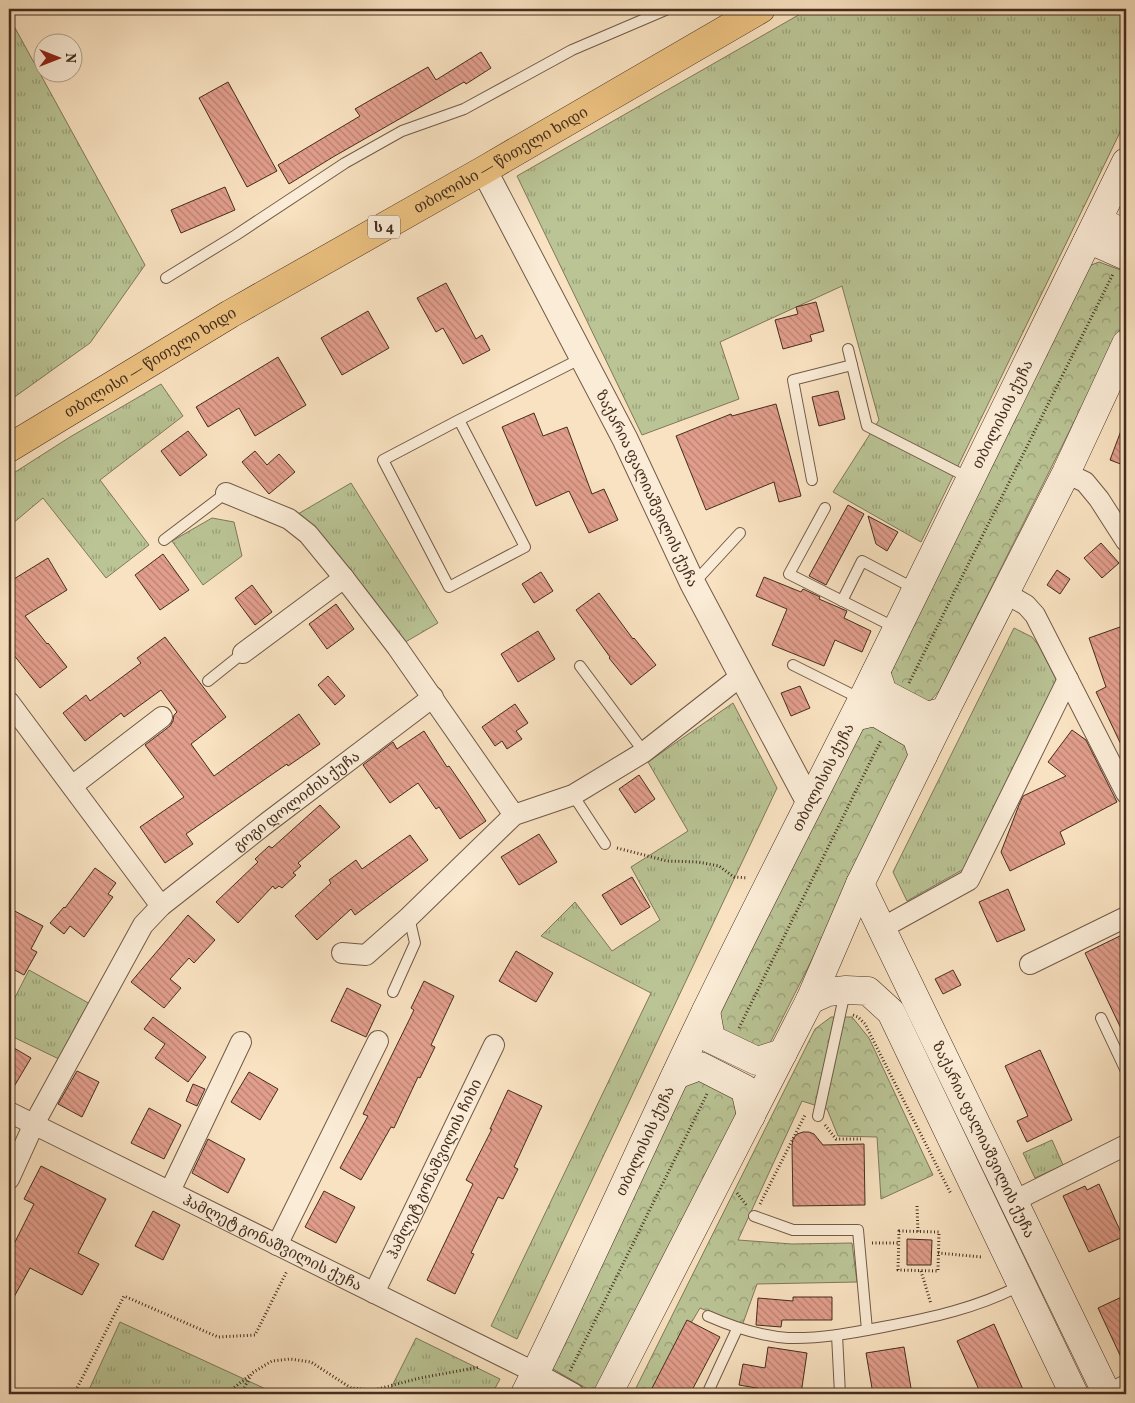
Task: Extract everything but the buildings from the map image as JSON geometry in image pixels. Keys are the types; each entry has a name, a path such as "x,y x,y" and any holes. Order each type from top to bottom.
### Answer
{"highway":[{"name":"თბილისი — წითელი ხიდი","path":"9,448 230,314 484,170 749,12"}],"main road":[{"name":"თბილისის ქუჩა","path":"524,1376 876,672 1126,162"},
{"path":"1100,218 1109,226 1125,248"},
{"path":"1087,242 1125,248"},
{"path":"608,1394 810,1000 860,884 1066,472 1126,344"},
{"path":"876,672 883,693 895,712 916,736 923,756"},
{"path":"858,708 875,712 895,712 927,716 945,711"},
{"name":"ზაქარია ფალიაშვილის ქუჩა","path":"860,884 1107,1394"},
{"name":"ზაქარია ფალიაშვილის ქუჩა","path":"810,1000 828,992 843,1000 868,991 891,1012 1074,1394"},
{"path":"706,1011 711,1039 757,1061 783,1053"},
{"path":"676,1075 700,1066 745,1089 751,1116"}],"street":[{"name":"ზაქარია ფალიაშვილის ქუჩა","path":"484,170 629,448 693,584 810,804"},
{"path":"1066,472 1085,482 1099,499 1126,541"},
{"path":"226,493 290,519 308,534 397,646 514,815"},
{"path":"243,653 344,578"},
{"path":"1005,593 1026,605 1035,615 1126,793"},
{"path":"342,953 366,955 409,917 514,815 573,795 644,752 741,676"},
{"path":"882,928 969,880 1068,679"},
{"name":"გოგი დოლიძის ქუჩა","path":"9,1178 34,1124 142,924 161,906 268,822 433,697"},
{"path":"9,702 161,906"},
{"path":"72,786 162,716"},
{"path":"1030,964 1126,917"},
{"path":"277,1245 378,1041"},
{"path":"170,1191 241,1042"},
{"name":"ჰამლეტ გონაშვილის ჩიხი","path":"374,1293 494,1045"},
{"name":"ჰამლეტ გონაშვილის ქუჩა","path":"9,1112 374,1293 524,1376 568,1391"},
{"path":"1014,1201 1126,1145"},
{"path":"1114,1394 1126,1388"}],"lane":[{"path":"166,278 236,235 345,163 402,131 464,109 572,50 668,9"},
{"path":"848,349 867,426 970,479"},
{"path":"459,420 525,547 450,587 383,460 459,420 582,358"},
{"path":"812,480 793,380 852,365"},
{"path":"164,540 226,493"},
{"path":"825,508 789,574 897,629"},
{"path":"693,584 740,533"},
{"path":"842,601 862,562 916,590"},
{"path":"208,681 243,653"},
{"path":"793,665 858,708"},
{"path":"580,666 644,752"},
{"path":"573,795 605,844"},
{"path":"393,992 415,942 409,917"},
{"path":"818,1116 843,1000"},
{"path":"1101,1018 1126,1071"},
{"path":"754,1216 792,1230 858,1230 867,1330"},
{"path":"708,1316 737,1329 788,1338 837,1335 935,1317 1002,1295 1022,1284"},
{"path":"707,1394 737,1329"},
{"path":"837,1335 840,1394"}],"path":[{"path":"729,1048 1125,248"},
{"path":"605,844 666,861 698,862 719,866 734,877 746,877 765,891"},
{"path":"843,1000 865,1024 952,1196"},
{"path":"568,1391 717,1074"},
{"path":"718,1181 734,1189 754,1216 805,1114 818,1116 836,1139 862,1139"},
{"path":"917,1206 918,1232"},
{"path":"899,1231 939,1232 938,1271 898,1270 899,1243 899,1231"},
{"path":"859,1242 899,1243"},
{"path":"978,1248 986,1264"},
{"path":"938,1253 982,1256"},
{"path":"74,1394 124,1296 218,1337 255,1335 296,1254"},
{"path":"921,1271 935,1317"},
{"path":"226,1394 252,1373 272,1361 290,1359 311,1362 351,1388 374,1390 420,1378 524,1376"},
{"path":"241,1394 252,1373"}],"green space":[{"path":"809,9 1126,9 1126,120 921,542 833,492 879,420 842,286 720,342 739,399 642,435 517,176"},
{"path":"9,17 32,59 32,82 45,82 145,265 90,343 9,401"},
{"path":"1099,262 1126,272 1126,318 940,690 930,701 916,702 888,684 885,673 1086,267"},
{"path":"161,384 183,416 100,480 149,545 106,578 43,498 12,524 9,519 9,476 70,437"},
{"path":"351,483 438,623 402,644 298,514"},
{"path":"212,518 234,522 242,556 203,585 172,541"},
{"path":"1014,628 1032,637 1039,646 1060,687 971,865 907,901 893,872"},
{"path":"733,703 777,788 517,1339 491,1326 651,993 541,936 575,902 612,951 660,920 631,867 688,831 648,762"},
{"path":"873,722 912,743 913,758 770,1043 756,1049 719,1031 719,1012 856,728"},
{"path":"29,970 92,1005 61,1060 9,1035 9,1009"},
{"path":"831,1017 852,1017 869,1038 933,1175 881,1199 877,1137 838,1136 827,1109 802,1101 738,1240 792,1244 852,1243 857,1282 757,1284 742,1326 700,1308 649,1394 633,1394 815,1029"},
{"path":"697,1077 729,1085 740,1112 596,1394 548,1366 685,1084"},
{"path":"1052,1140 1063,1165 1035,1178 1023,1153"},
{"path":"120,1322 268,1390 266,1394 87,1394"},
{"path":"416,1338 500,1379 492,1394 388,1394"}]}
